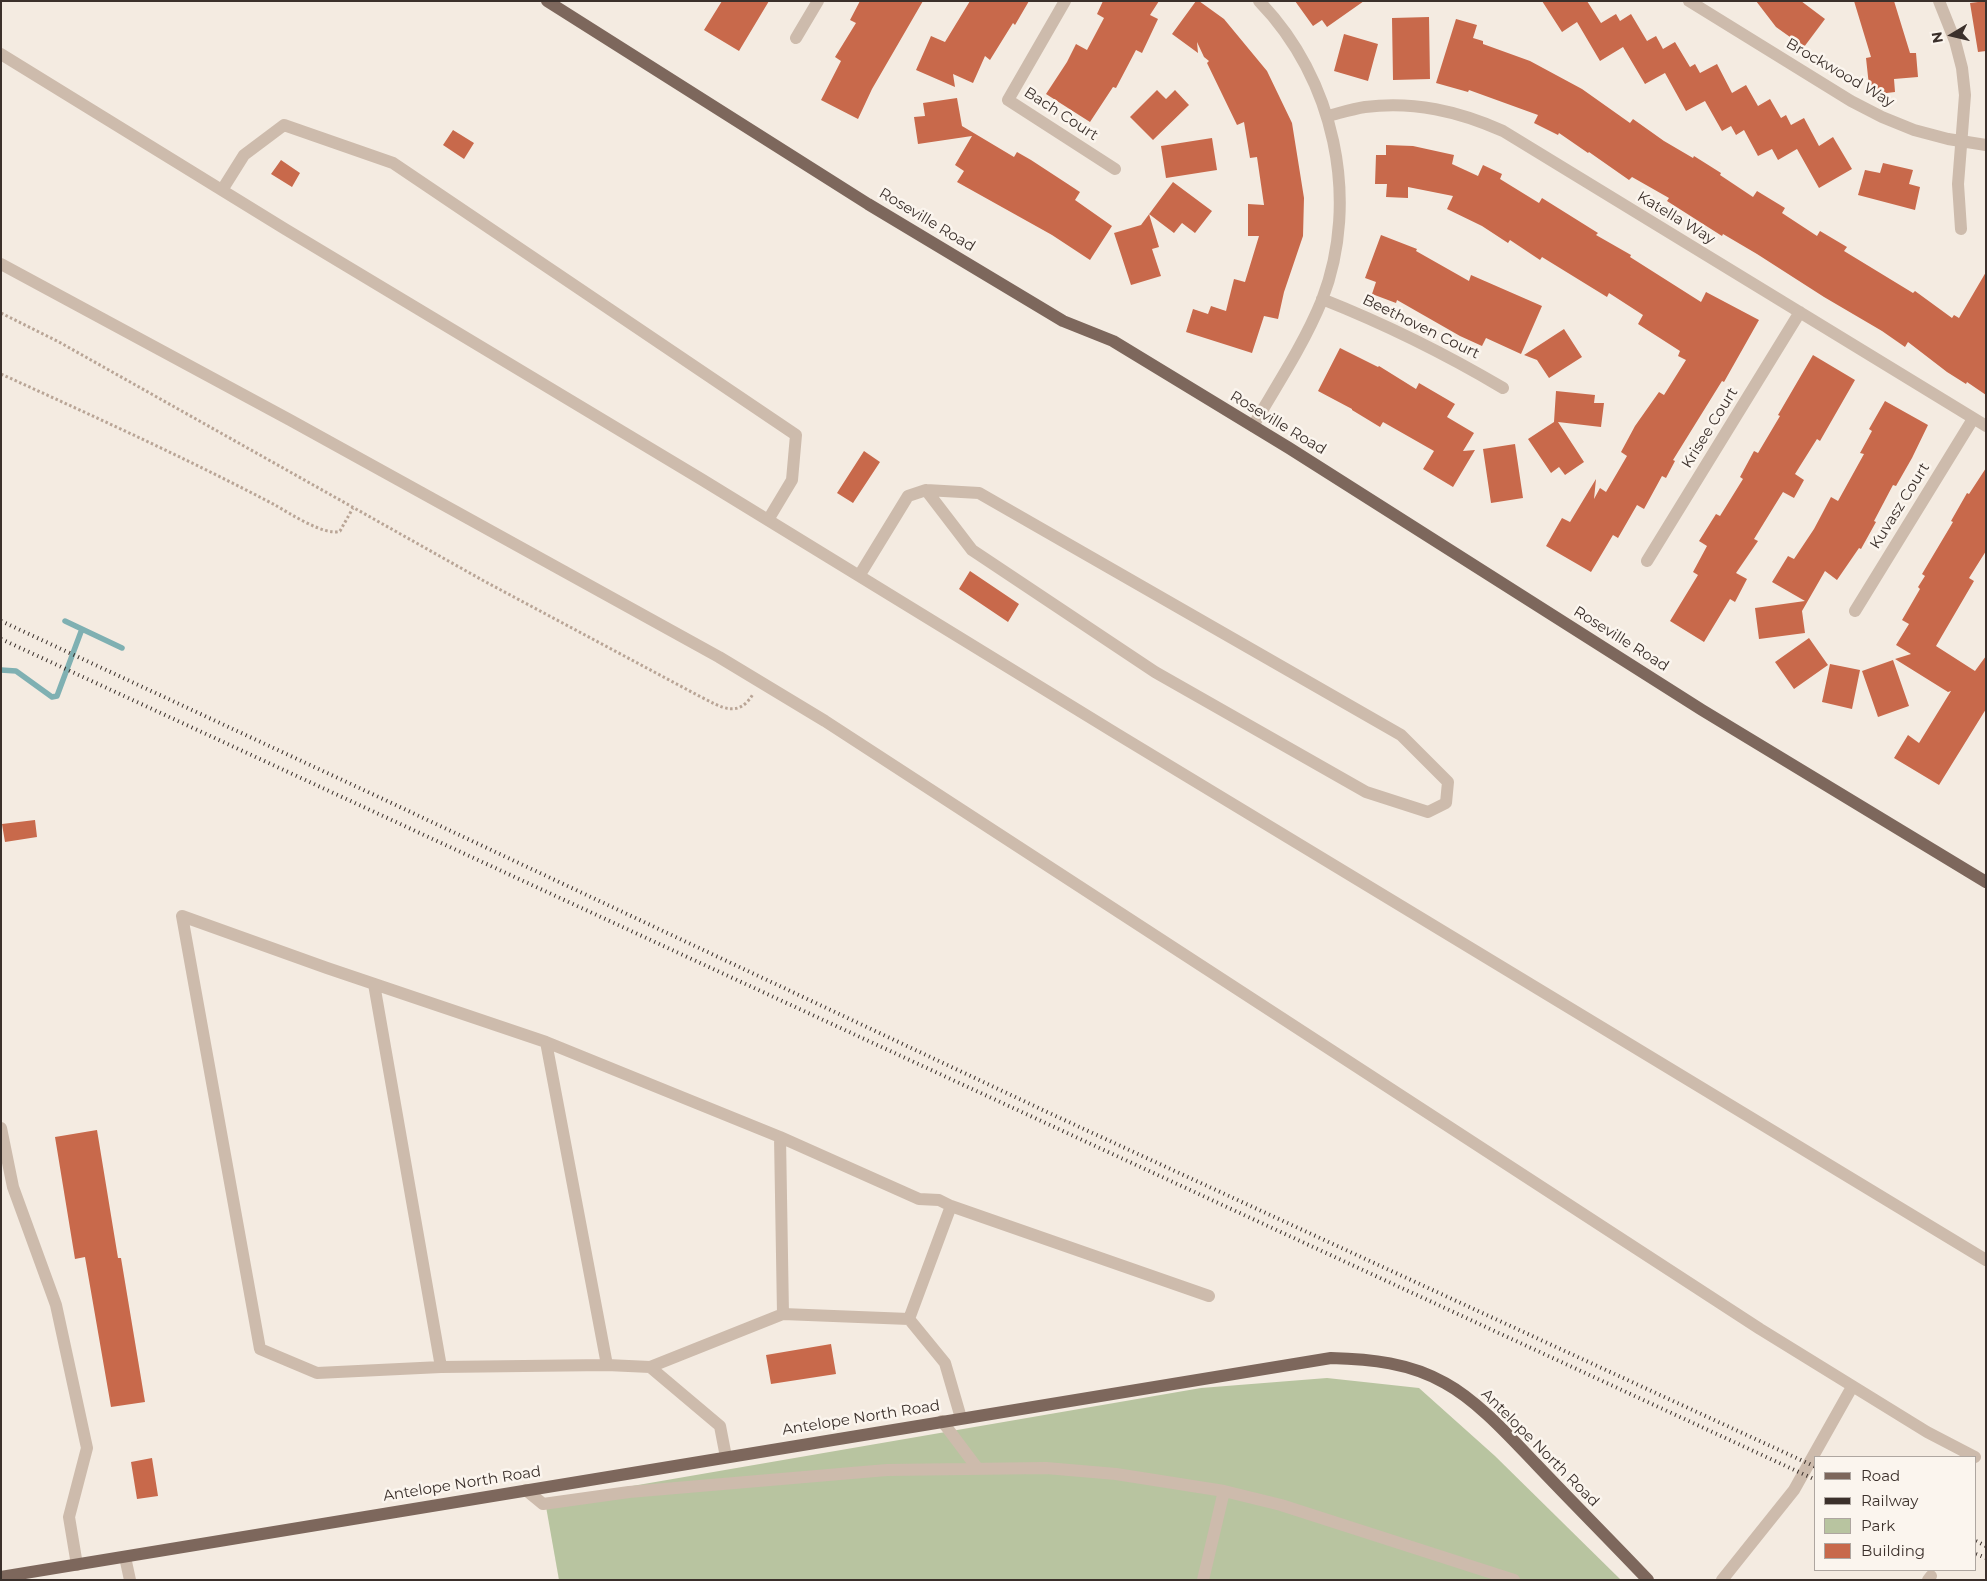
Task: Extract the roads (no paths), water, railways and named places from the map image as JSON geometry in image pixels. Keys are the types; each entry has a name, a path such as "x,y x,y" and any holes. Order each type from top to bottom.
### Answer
{"main road":[{"name":"Roseville Road","path":"547,1 868,204 1063,321 1112,341 1253,426 1702,710 1986,882"},
{"name":"Antelope North Road","path":"1,1577 1297,1362 1331,1358 1363,1359 1391,1363 1446,1383 1503,1429 1648,1580"}],"street":[{"path":"796,38 818,1"},
{"name":"Bach Court","path":"1065,1 1008,100 1115,169"},
{"path":"1253,426 1305,336 1322,300 1331,271 1340,212 1338,168 1328,116 1303,60 1287,34 1259,1"},
{"name":"Brockwood Way","path":"1689,1 1850,101 1882,117 1914,130 1962,142 1986,145"},
{"path":"1939,1 1955,41 1962,68 1965,95 1958,199 1961,229"},
{"path":"1,54 1109,729 1986,1260"},
{"name":"Katella Way","path":"1328,116 1364,107 1395,105 1427,107 1473,118 1503,131 1986,426"},
{"path":"222,190 244,155 284,125 394,163 796,435 792,480 768,520"},
{"path":"1,264 290,420 760,682 832,726 1852,1387 1927,1432 1973,1456"},
{"name":"Beethoven Court","path":"1322,300 1404,333 1454,359 1503,388"},
{"name":"Krisee Court","path":"1647,561 1800,312"},
{"name":"Kuvasz Court","path":"1855,611 1973,419"},
{"path":"859,576 908,496 926,490 978,493 1401,734 1448,782 1446,803 1428,812 1366,792 1155,672 972,550 926,490"},
{"path":"961,1418 945,1363 909,1319 783,1314 650,1367 607,1365 441,1367 318,1373 260,1349 182,916 546,1042 780,1137 919,1199 939,1200 951,1206 1209,1296"},
{"path":"374,984 441,1367"},
{"path":"546,1042 607,1365"},
{"path":"1,1128 13,1187 56,1305 87,1448 69,1516 77,1564"},
{"path":"780,1137 783,1314"},
{"path":"909,1319 951,1206"},
{"path":"650,1367 720,1426 726,1457"},
{"path":"1722,1580 1794,1490 1852,1387"},
{"path":"942,1421 978,1469"},
{"path":"526,1490 543,1504 629,1492 887,1470 1046,1468 1106,1473 1224,1491 1281,1505 1514,1580"},
{"path":"1203,1580 1224,1491"},
{"path":"125,1557 130,1580"}],"waterway":[{"path":"65,621 122,648"},
{"path":"1,670 16,671 52,697 57,696 82,629"}],"railway":[{"path":"1,621 1047,1112 1814,1466"},
{"path":"1,639 1814,1479"},
{"path":"1977,1542 1986,1546"},
{"path":"1977,1554 1986,1558"}]}
